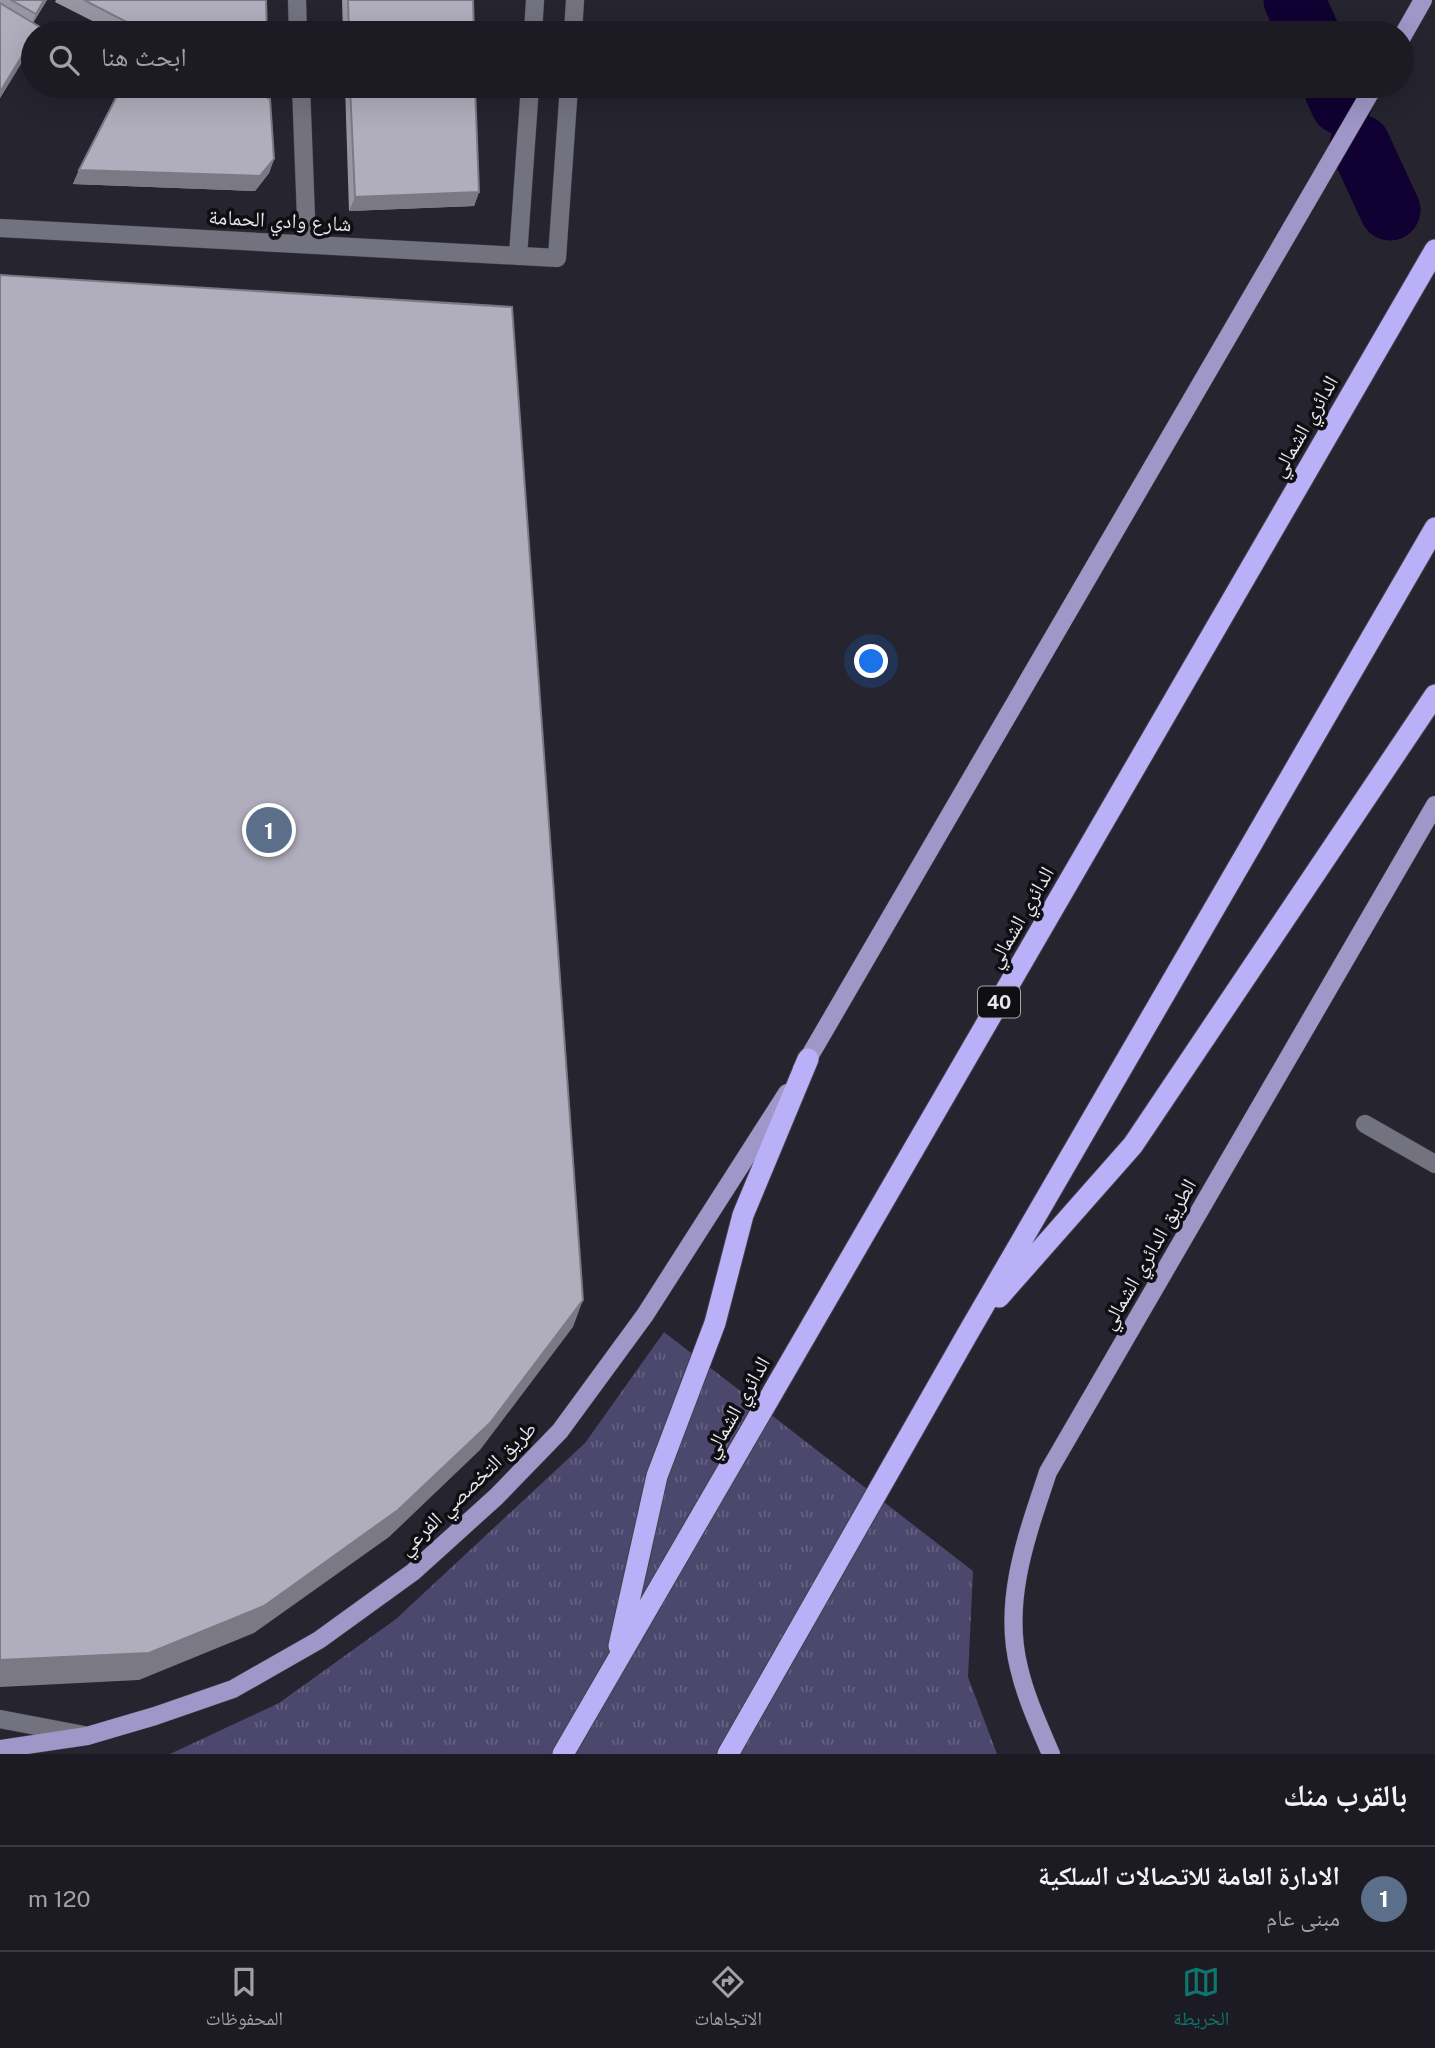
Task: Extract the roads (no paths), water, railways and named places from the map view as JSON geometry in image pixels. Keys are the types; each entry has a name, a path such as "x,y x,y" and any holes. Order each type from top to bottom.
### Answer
{"highway":[{"name":"الدائري الشمالي","path":"563,1754 1435,250"},
{"path":"728,1754 968,1333 1435,528"},
{"path":"968,1333 1133,1145 1435,695"},
{"path":"614,1666 657,1476 715,1323 743,1215 808,1059"}],"main road":[{"path":"1411,21 1423,0"},
{"path":"808,1059 1367,98"},
{"name":"الطريق الدائري الشمالي","path":"1051,1754 1018,1666 1013,1608 1023,1547 1048,1472 1435,805"},
{"name":"طريق التخصصي الفرعي","path":"0,1749 87,1736 233,1689 319,1640 413,1572 496,1497 560,1431 645,1315 808,1059"}],"street":[{"path":"297,0 298,21"},
{"path":"534,21 535,0"},
{"path":"574,21 575,0"},
{"path":"301,98 307,244"},
{"path":"518,256 529,98"},
{"name":"شارع وادي الحمامة","path":"0,228 557,258 568,98"},
{"path":"1365,1124 1435,1164"},
{"path":"0,1719 87,1736"}],"waterway":[{"path":"1294,0 1304,21"},
{"path":"1338,98 1341,104"},
{"path":"1360,145 1390,210"}],"place":[{"name":"الادارة العامة للاتصالات السلكية","path":"269,830"}]}
